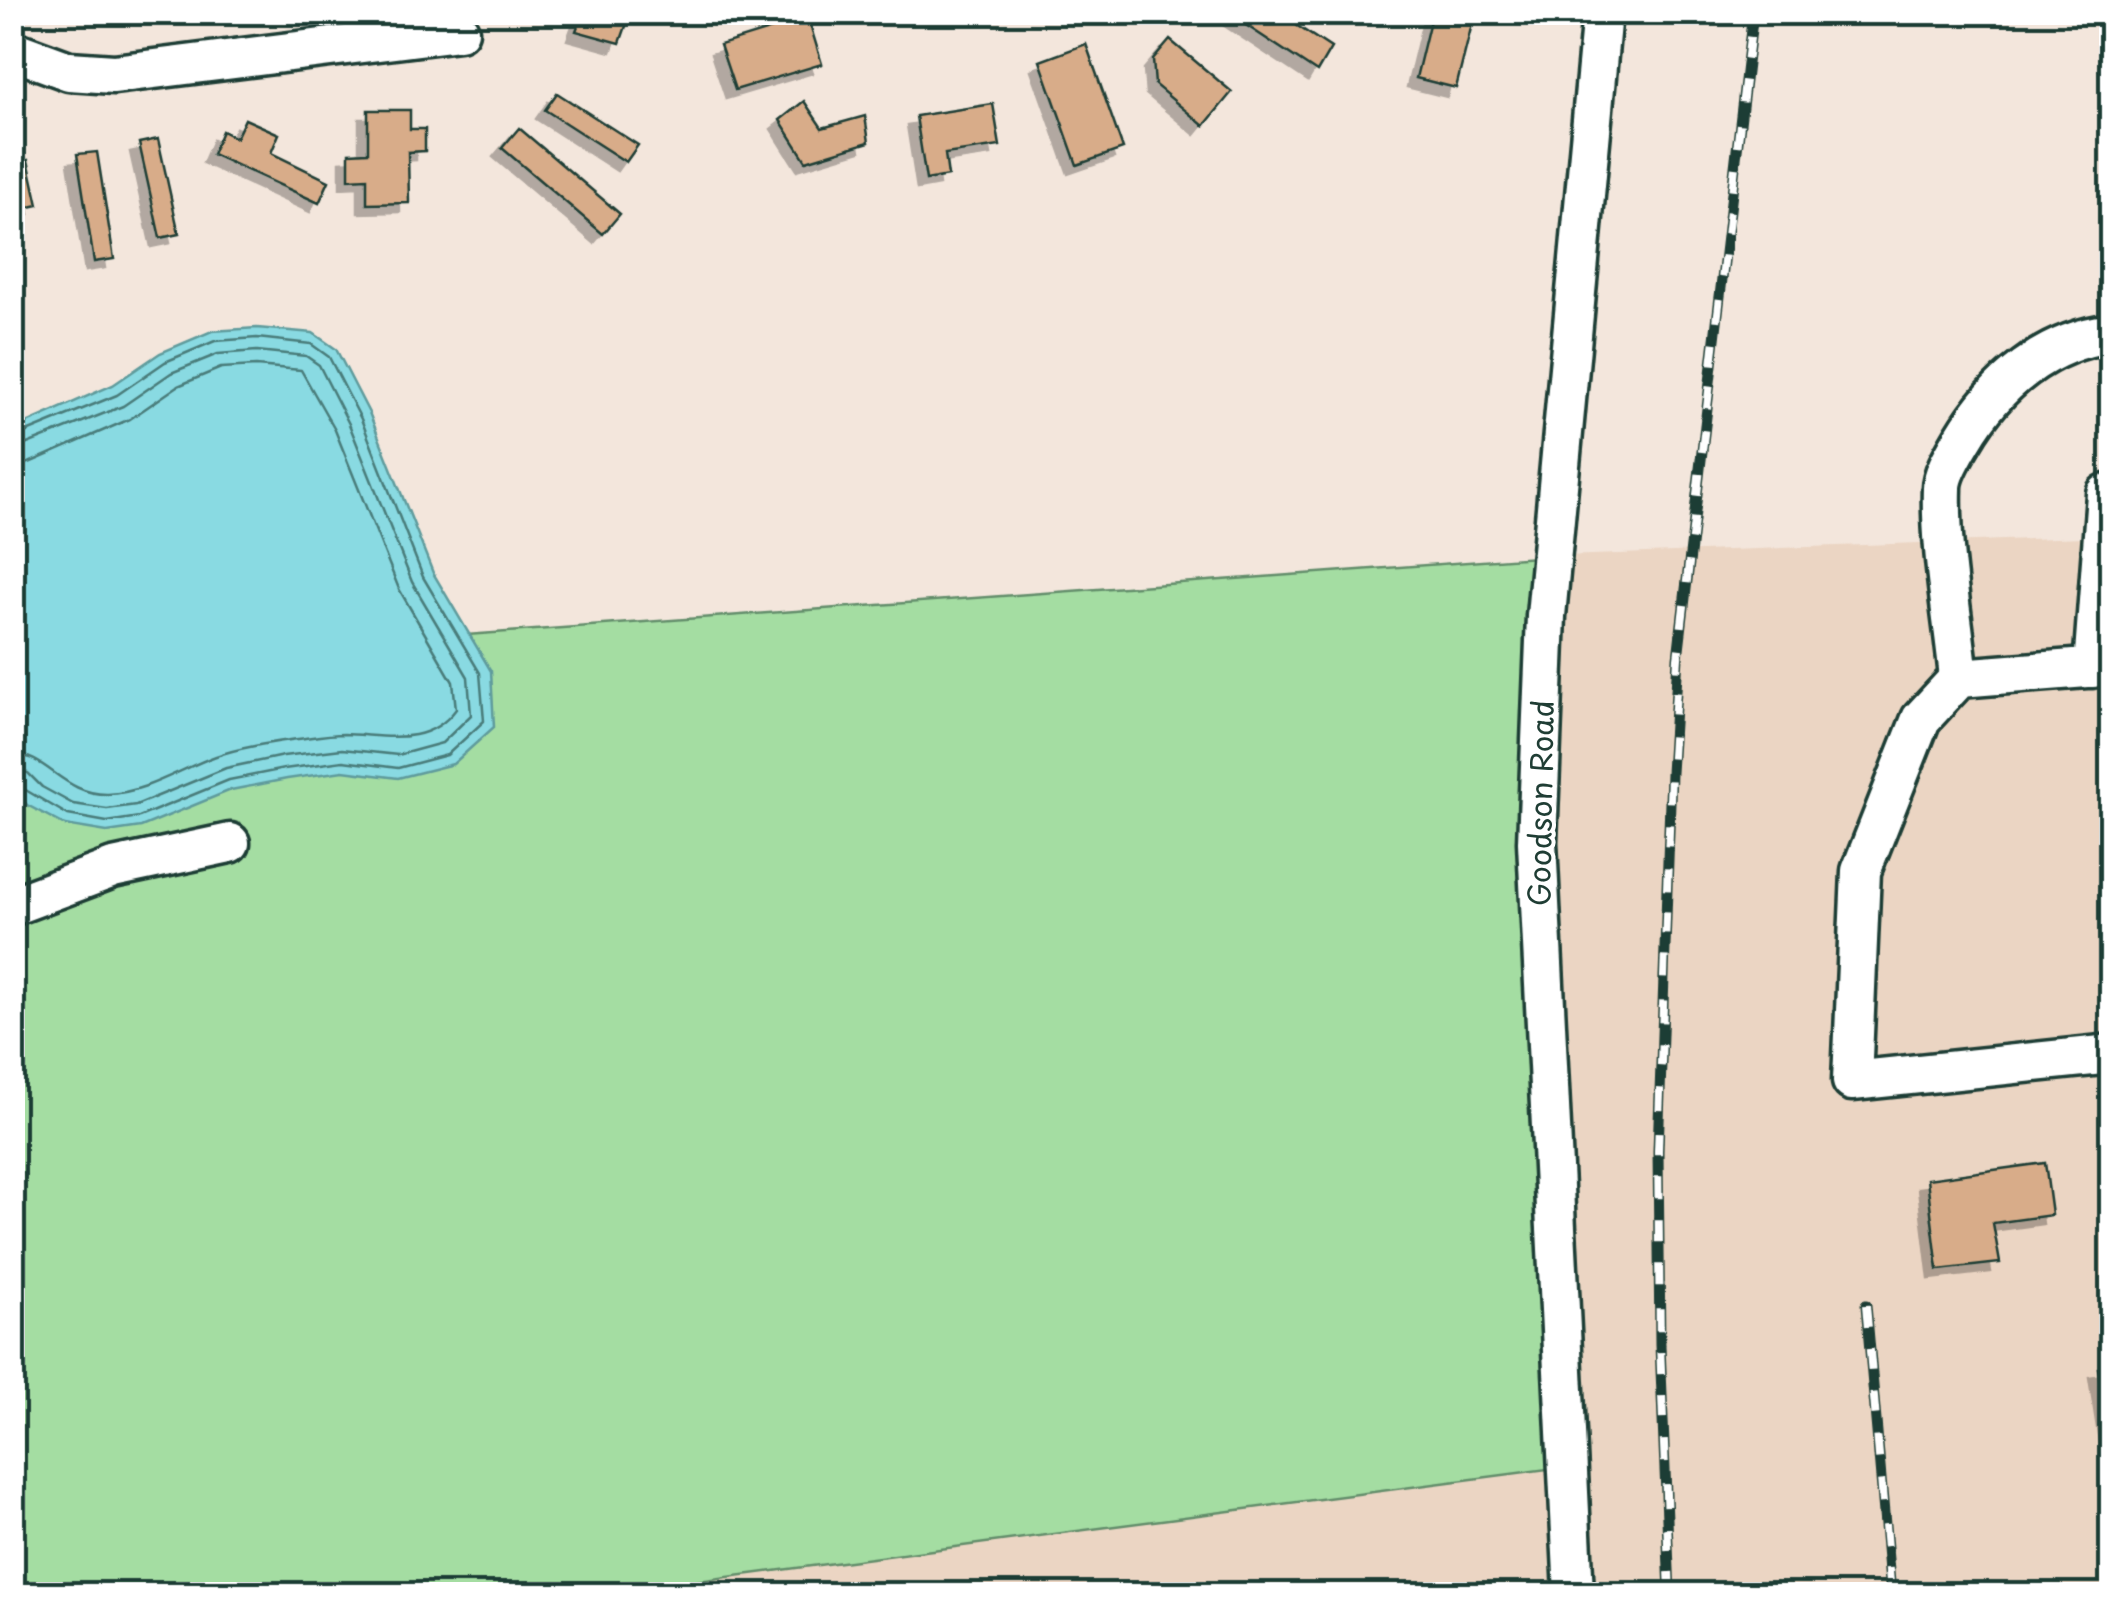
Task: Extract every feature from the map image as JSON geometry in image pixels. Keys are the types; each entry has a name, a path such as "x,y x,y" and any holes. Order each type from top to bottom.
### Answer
{"street":[{"name":"Goodson Road","path":"1574,1594 1537,842 1546,616 1602,12"},
{"path":"12,50 69,71 114,74 460,31"},
{"path":"1959,678 1942,484 1956,450 1978,414 2006,382 2043,355 2080,336 2112,332"},
{"path":"2112,493 2106,494 2102,667 1959,678 1921,719 1861,871 1852,1081 2112,1054"},
{"path":"12,906 114,868 230,843"}],"shaded area":[{"path":"2111,536 2111,1594 599,1594 1548,1469 1536,557"}],"green space":[{"path":"1536,557 1548,1469 599,1594 20,1594 12,1555 12,668"}],"water":[{"path":"257,328 313,333 336,349 370,415 433,573 491,671 494,727 453,764 398,778 343,771 231,790 141,827 107,832 65,825 27,805 13,787 13,429 113,385 160,353 212,331"}],"building":[{"path":"583,12 631,12 620,43 576,31"},
{"path":"1226,12 1276,12 1331,48 1317,72"},
{"path":"1432,12 1475,12 1456,88 1416,78"},
{"path":"808,18 822,64 735,90 720,45"},
{"path":"1170,40 1232,92 1204,126 1155,85 1153,60"},
{"path":"1086,44 1123,149 1077,165 1040,61"},
{"path":"557,93 638,145 626,162 545,110"},
{"path":"804,101 822,128 865,116 869,142 806,161 780,120"},
{"path":"993,104 1000,146 945,154 948,176 926,180 916,116"},
{"path":"368,110 410,110 410,129 425,129 425,151 408,152 409,203 367,204 367,178 349,179 349,153 368,152"},
{"path":"245,119 279,134 271,153 329,181 319,203 212,154 222,131 236,138"},
{"path":"519,128 620,214 603,234 502,148"},
{"path":"158,139 179,234 160,238 139,143"},
{"path":"97,152 114,259 94,262 77,154"},
{"path":"28,160 38,205 12,211 12,164"},
{"path":"2045,1163 2052,1215 1993,1223 2000,1263 1938,1270 1927,1179"},
{"path":"2112,1366 2112,1457 2098,1368"}],"railway":[{"path":"1670,1594 1660,1345 1658,1151 1671,773 1678,658 1753,12"},
{"path":"1866,1305 1891,1594"}]}
